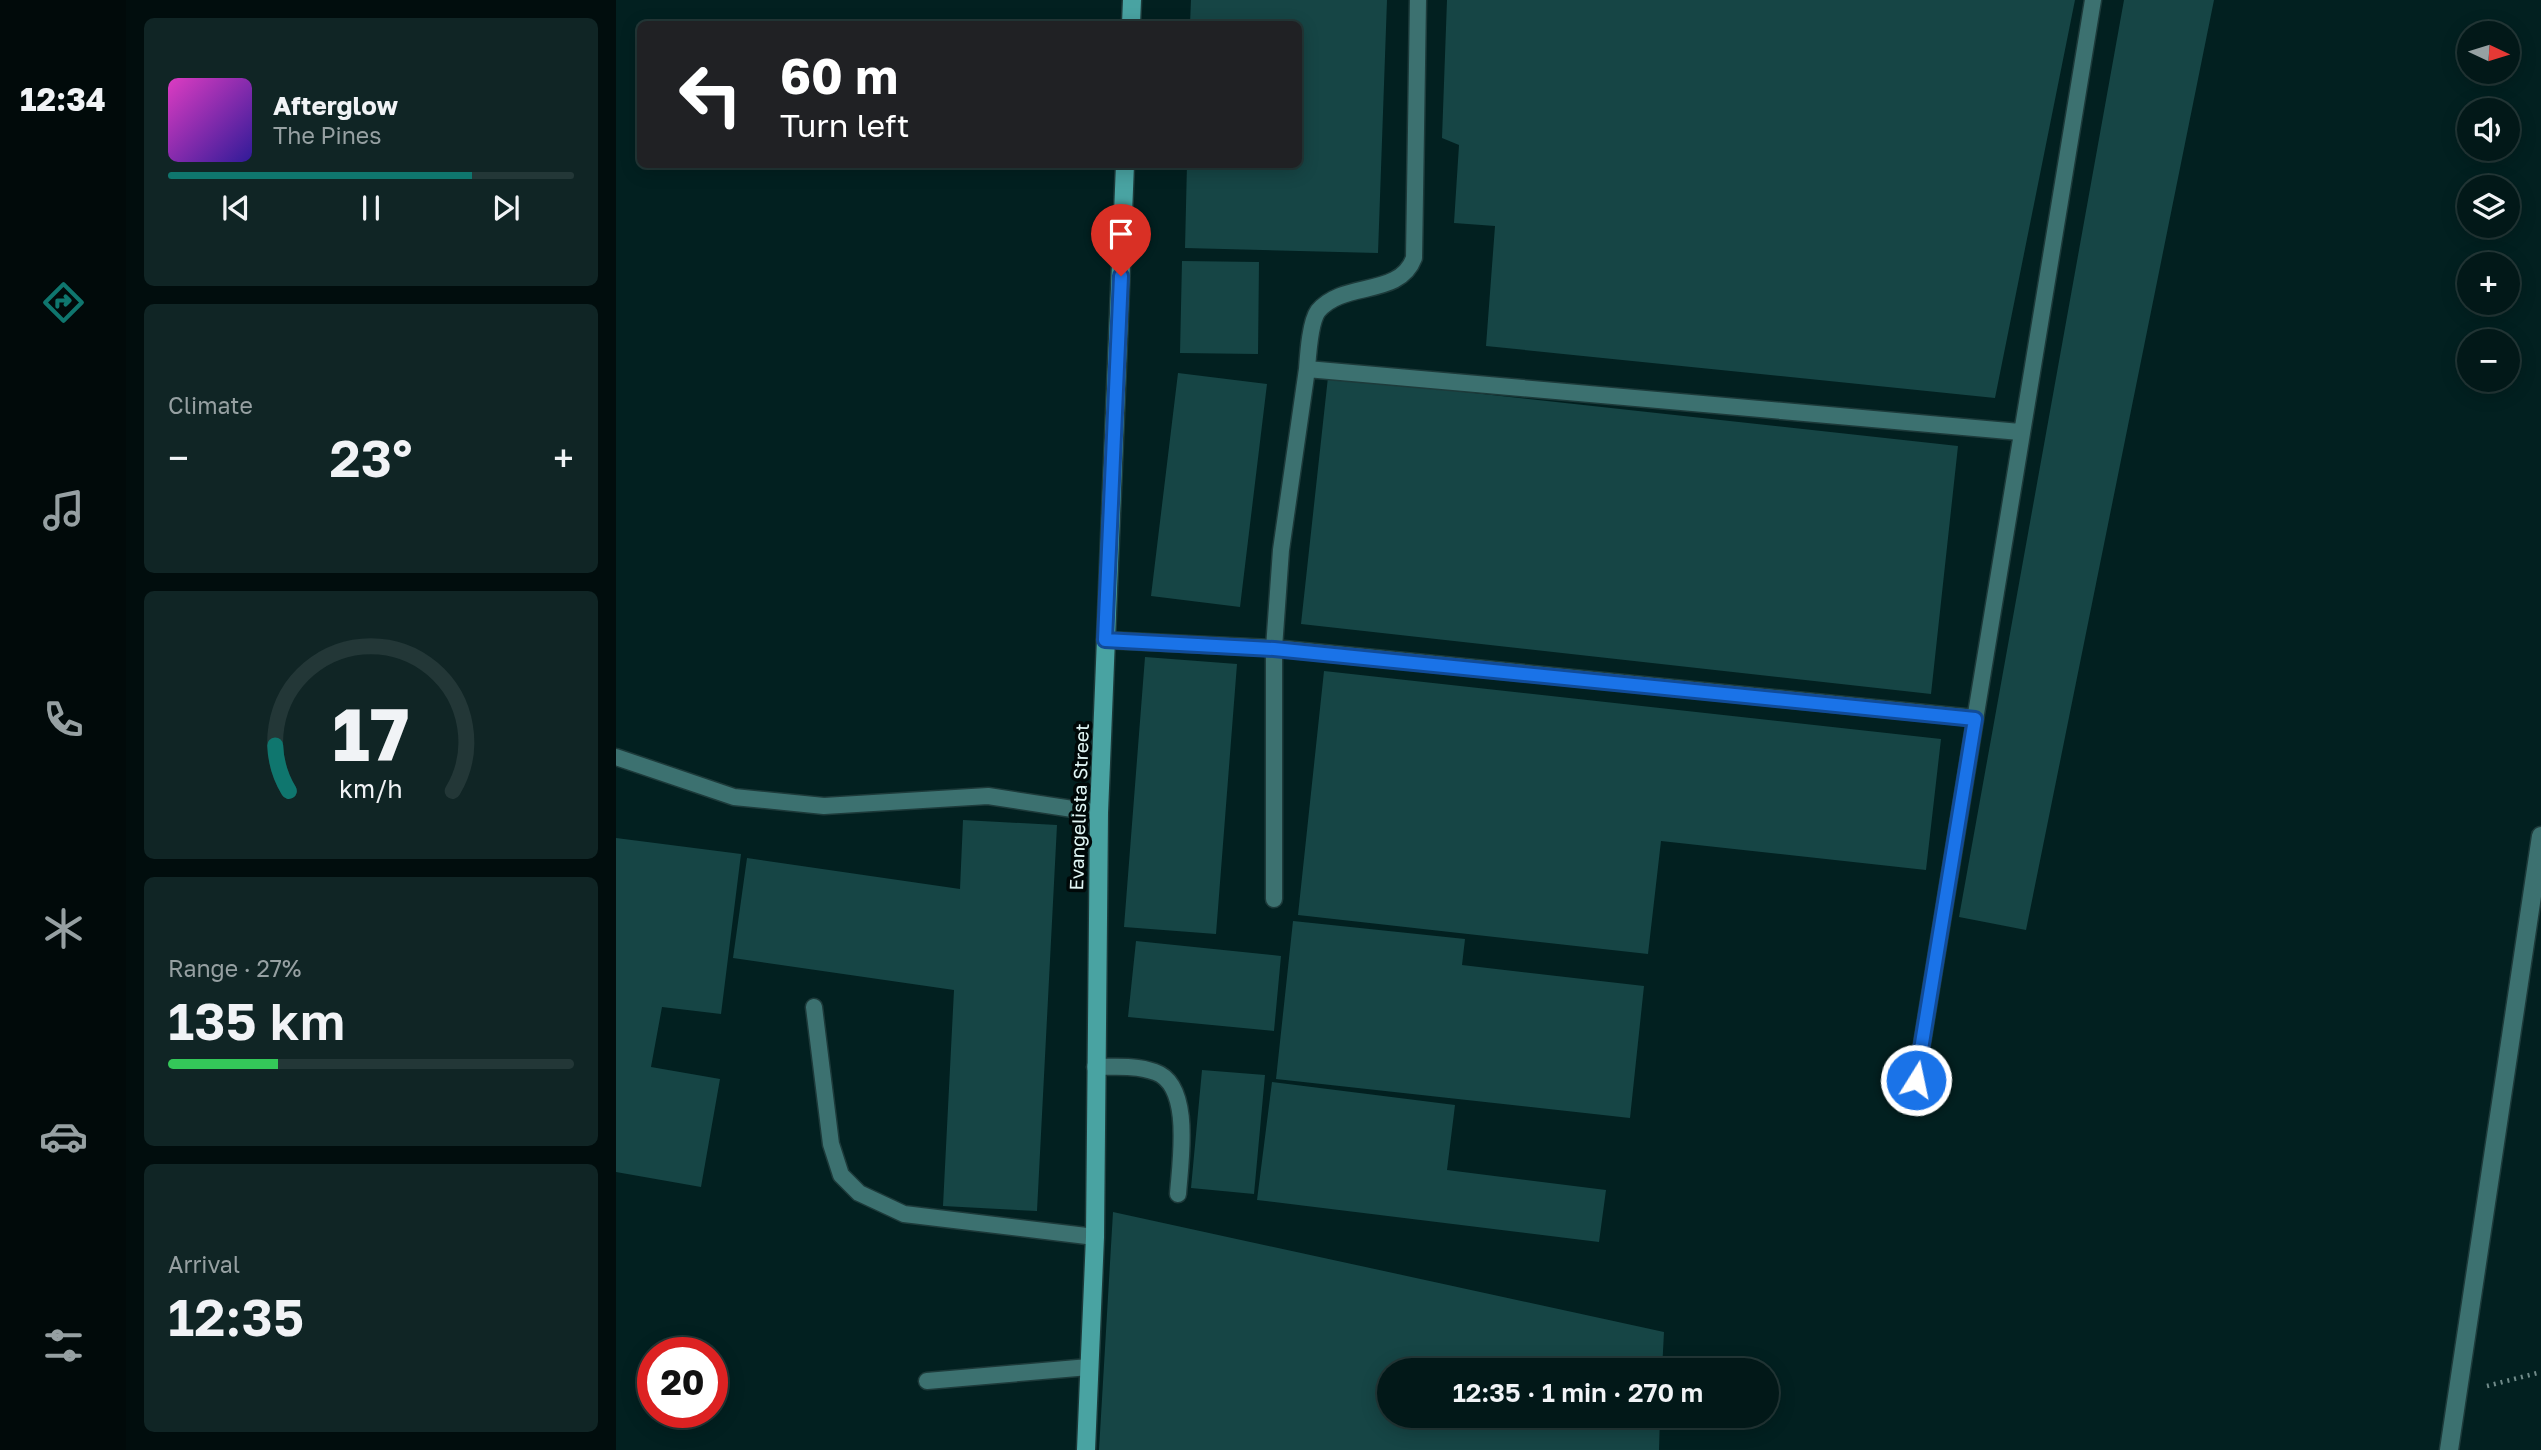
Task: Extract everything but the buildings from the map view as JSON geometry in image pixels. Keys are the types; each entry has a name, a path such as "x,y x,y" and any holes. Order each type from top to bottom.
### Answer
{"main road":[{"path":"1131,21 1132,0"},
{"name":"Evangelista Street","path":"1086,1450 1095,1237 1099,813 1125,168"}],"street":[{"path":"2449,1450 2541,836"}],"lane":[{"path":"1274,899 1274,649 1281,551 1307,369 1317,312 1334,298 1395,281 1409,270 1414,258 1418,0"},
{"path":"1916,1080 2020,432 2093,0"},
{"path":"1307,369 2020,432"},
{"path":"1105,640 1274,649 1975,719"},
{"path":"616,757 734,797 824,806 988,796 1099,813"},
{"path":"814,1007 831,1144 841,1175 859,1193 904,1214 1095,1237"},
{"path":"1095,1067 1129,1067 1157,1072 1170,1082 1178,1101 1182,1138 1178,1194"},
{"path":"927,1381 1089,1367"}],"path":[{"path":"2459,1393 2541,1372"}],"route":[{"path":"1121,276 1105,640 1274,649 1975,719 1916,1080"}]}
